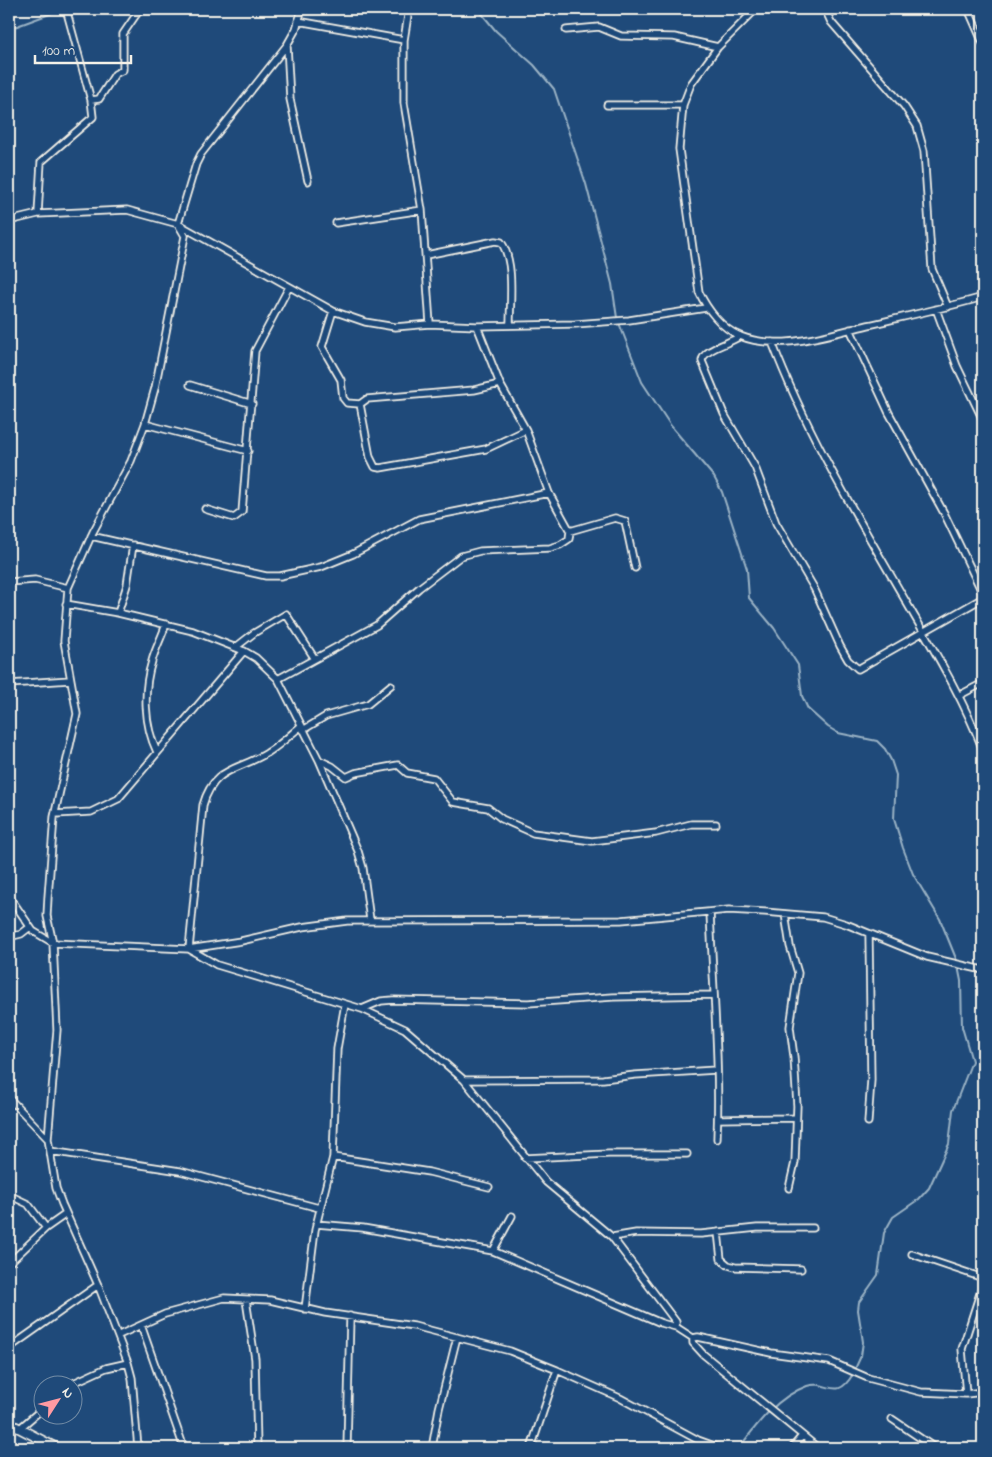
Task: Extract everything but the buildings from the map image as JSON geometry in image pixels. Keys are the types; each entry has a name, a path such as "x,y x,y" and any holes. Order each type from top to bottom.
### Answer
{"street":[{"path":"91,100 99,99 115,74 123,70 123,34 140,9"},
{"path":"138,1448 132,1378 128,1363 119,1335 56,1188 48,1140 57,1030 53,943 48,916 48,896 55,814 77,714 64,641 66,604 68,588 91,536 131,461 156,388 185,236 178,224 196,164 201,154 287,45 302,9"},
{"path":"409,9 404,40 404,103 422,210 430,324"},
{"path":"825,9 831,22 904,106 916,126 924,151 932,269 948,307"},
{"path":"968,9 983,43"},
{"path":"38,214 41,162 93,117 91,100 67,10"},
{"path":"752,10 718,47 691,84 683,105 680,150 699,292 706,308 726,327 740,336 772,342 814,338 983,297"},
{"path":"298,21 404,40"},
{"path":"566,30 600,27 621,36 674,36 718,47"},
{"path":"287,45 290,100 308,181"},
{"path":"607,105 683,105"},
{"path":"9,221 38,214 127,210 178,224 333,311 365,322 395,327 430,324 476,326 590,323 629,320 706,308"},
{"path":"336,223 422,210"},
{"path":"426,255 495,241 501,242 506,249 509,263 510,325"},
{"path":"205,509 234,518 240,515 248,451 255,351 289,287"},
{"path":"936,309 957,366 983,420"},
{"path":"333,311 322,346 341,380 343,398 348,402 360,404"},
{"path":"278,679 377,625 419,588 461,556 480,551 550,548 566,542 570,531 549,493 526,430 500,384 476,326"},
{"path":"850,329 889,413 944,513 983,594"},
{"path":"740,336 728,344 707,351 702,356 702,361 724,414 755,466 776,524 814,588 848,660 858,669 983,598"},
{"path":"772,342 790,387 819,449 960,695 983,750"},
{"path":"360,404 367,398 474,390 500,384"},
{"path":"190,385 252,404"},
{"path":"360,404 370,457 375,467 380,468 486,449 526,430"},
{"path":"145,424 248,451"},
{"path":"91,536 266,576 280,576 321,567 353,554 419,519 549,493"},
{"path":"570,531 616,518 625,521 635,568"},
{"path":"118,613 127,585 133,545"},
{"path":"9,582 35,580 68,588"},
{"path":"66,604 166,624 236,647 256,658 278,679 319,760 358,851 363,868 370,920"},
{"path":"236,647 254,633 286,614 315,659"},
{"path":"157,752 151,739 147,721 147,689 152,661 166,624"},
{"path":"55,814 92,812 118,799 244,651"},
{"path":"9,684 70,680"},
{"path":"960,695 983,682"},
{"path":"189,948 203,821 203,805 210,787 222,773 270,752 302,728 326,716 368,704 391,685"},
{"path":"319,760 332,766 346,777 355,773 398,765 407,773 434,778 453,802 488,808 502,819 533,833 592,841 656,833 691,824 716,824"},
{"path":"9,896 30,927 53,943 189,948 241,941 302,927 370,920 611,920 730,910 823,917 846,924 869,935 927,957 983,970"},
{"path":"710,912 713,995 717,1017 717,1139"},
{"path":"785,914 790,946 798,973 790,1027 794,1057 796,1118 795,1162 789,1188"},
{"path":"9,937 21,934 30,927"},
{"path":"868,1122 871,1080 869,935"},
{"path":"189,948 218,965 362,1009 404,1030 464,1080 546,1182 612,1237 676,1322 676,1327"},
{"path":"362,1009 381,1001 393,1000 528,1002 612,997 713,995"},
{"path":"305,1309 316,1224 333,1157 337,1049 345,1004"},
{"path":"464,1080 603,1079 716,1070"},
{"path":"9,1098 48,1140"},
{"path":"718,1119 796,1118"},
{"path":"50,1151 180,1171 319,1208"},
{"path":"525,1158 609,1154 687,1154"},
{"path":"333,1157 429,1172 489,1188"},
{"path":"9,1195 28,1204 46,1228"},
{"path":"9,1263 46,1228 66,1214"},
{"path":"493,1251 512,1216"},
{"path":"316,1224 363,1228 493,1251 661,1324 676,1327 693,1338 698,1337 771,1354 829,1361 868,1378 921,1392 966,1394 983,1392"},
{"path":"612,1237 636,1233 718,1232 757,1228 813,1228"},
{"path":"718,1232 721,1258 728,1265 735,1267 801,1268"},
{"path":"912,1254 983,1278"},
{"path":"966,1394 962,1349 983,1284"},
{"path":"9,1348 98,1285"},
{"path":"119,1335 166,1314 224,1298 270,1300 305,1309 414,1326 510,1352 557,1370 620,1398 698,1440 720,1448"},
{"path":"246,1300 255,1366 258,1448"},
{"path":"347,1448 350,1316"},
{"path":"141,1325 184,1448"},
{"path":"432,1448 439,1408 457,1337"},
{"path":"693,1338 693,1344 703,1354 776,1416 818,1448"},
{"path":"82,1379 106,1368 128,1363"},
{"path":"530,1448 557,1370"},
{"path":"20,1428 32,1417"},
{"path":"892,1419 935,1448"},
{"path":"9,1423 57,1448"},
{"path":"792,1448 802,1436"}],"waterway":[{"path":"9,29 63,9"},
{"path":"478,9 496,31 534,65 554,89 586,184 612,284 617,318"},
{"path":"619,323 642,382 671,426 714,477 722,492 747,569 749,598 774,628 798,665 802,696 808,709 828,727 838,733 877,741 885,749 891,760 896,775 894,819 903,848 913,874 940,919 957,961"},
{"path":"855,1369 861,1356 863,1342 858,1310 859,1302 878,1275 884,1233 893,1217 919,1199 929,1188 949,1144 953,1110 972,1061 962,1027 961,981 958,966"},
{"path":"739,1448 769,1412 786,1397 807,1386 821,1385 837,1389 847,1383 853,1374"}]}
